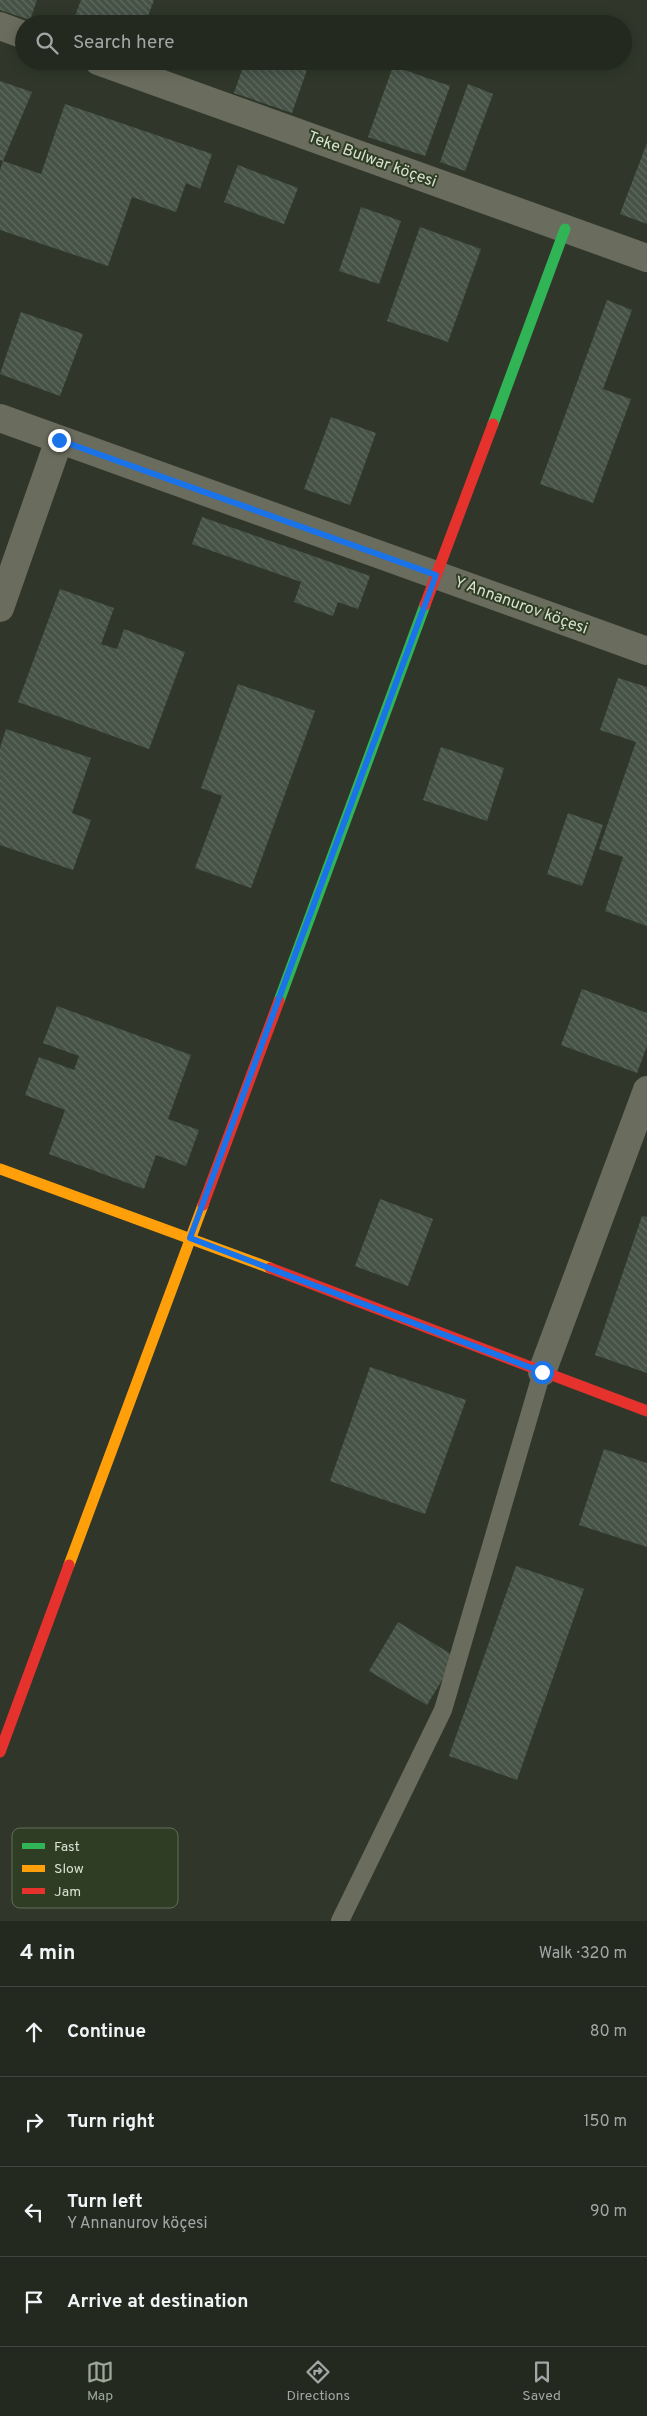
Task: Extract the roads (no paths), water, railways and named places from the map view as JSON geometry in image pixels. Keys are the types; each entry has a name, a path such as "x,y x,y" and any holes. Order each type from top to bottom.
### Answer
{"street":[{"path":"0,26 15,32"},
{"name":"Teke Bulwar köçesi","path":"123,70 647,258"},
{"path":"0,1752 564,228"},
{"name":"Y Annanurov köçesi","path":"0,418 647,651"},
{"path":"0,608 59,440"},
{"path":"542,1372 647,1090"},
{"path":"0,1169 190,1238 647,1410"}],"lane":[{"path":"340,1921 443,1710 542,1372"}]}
